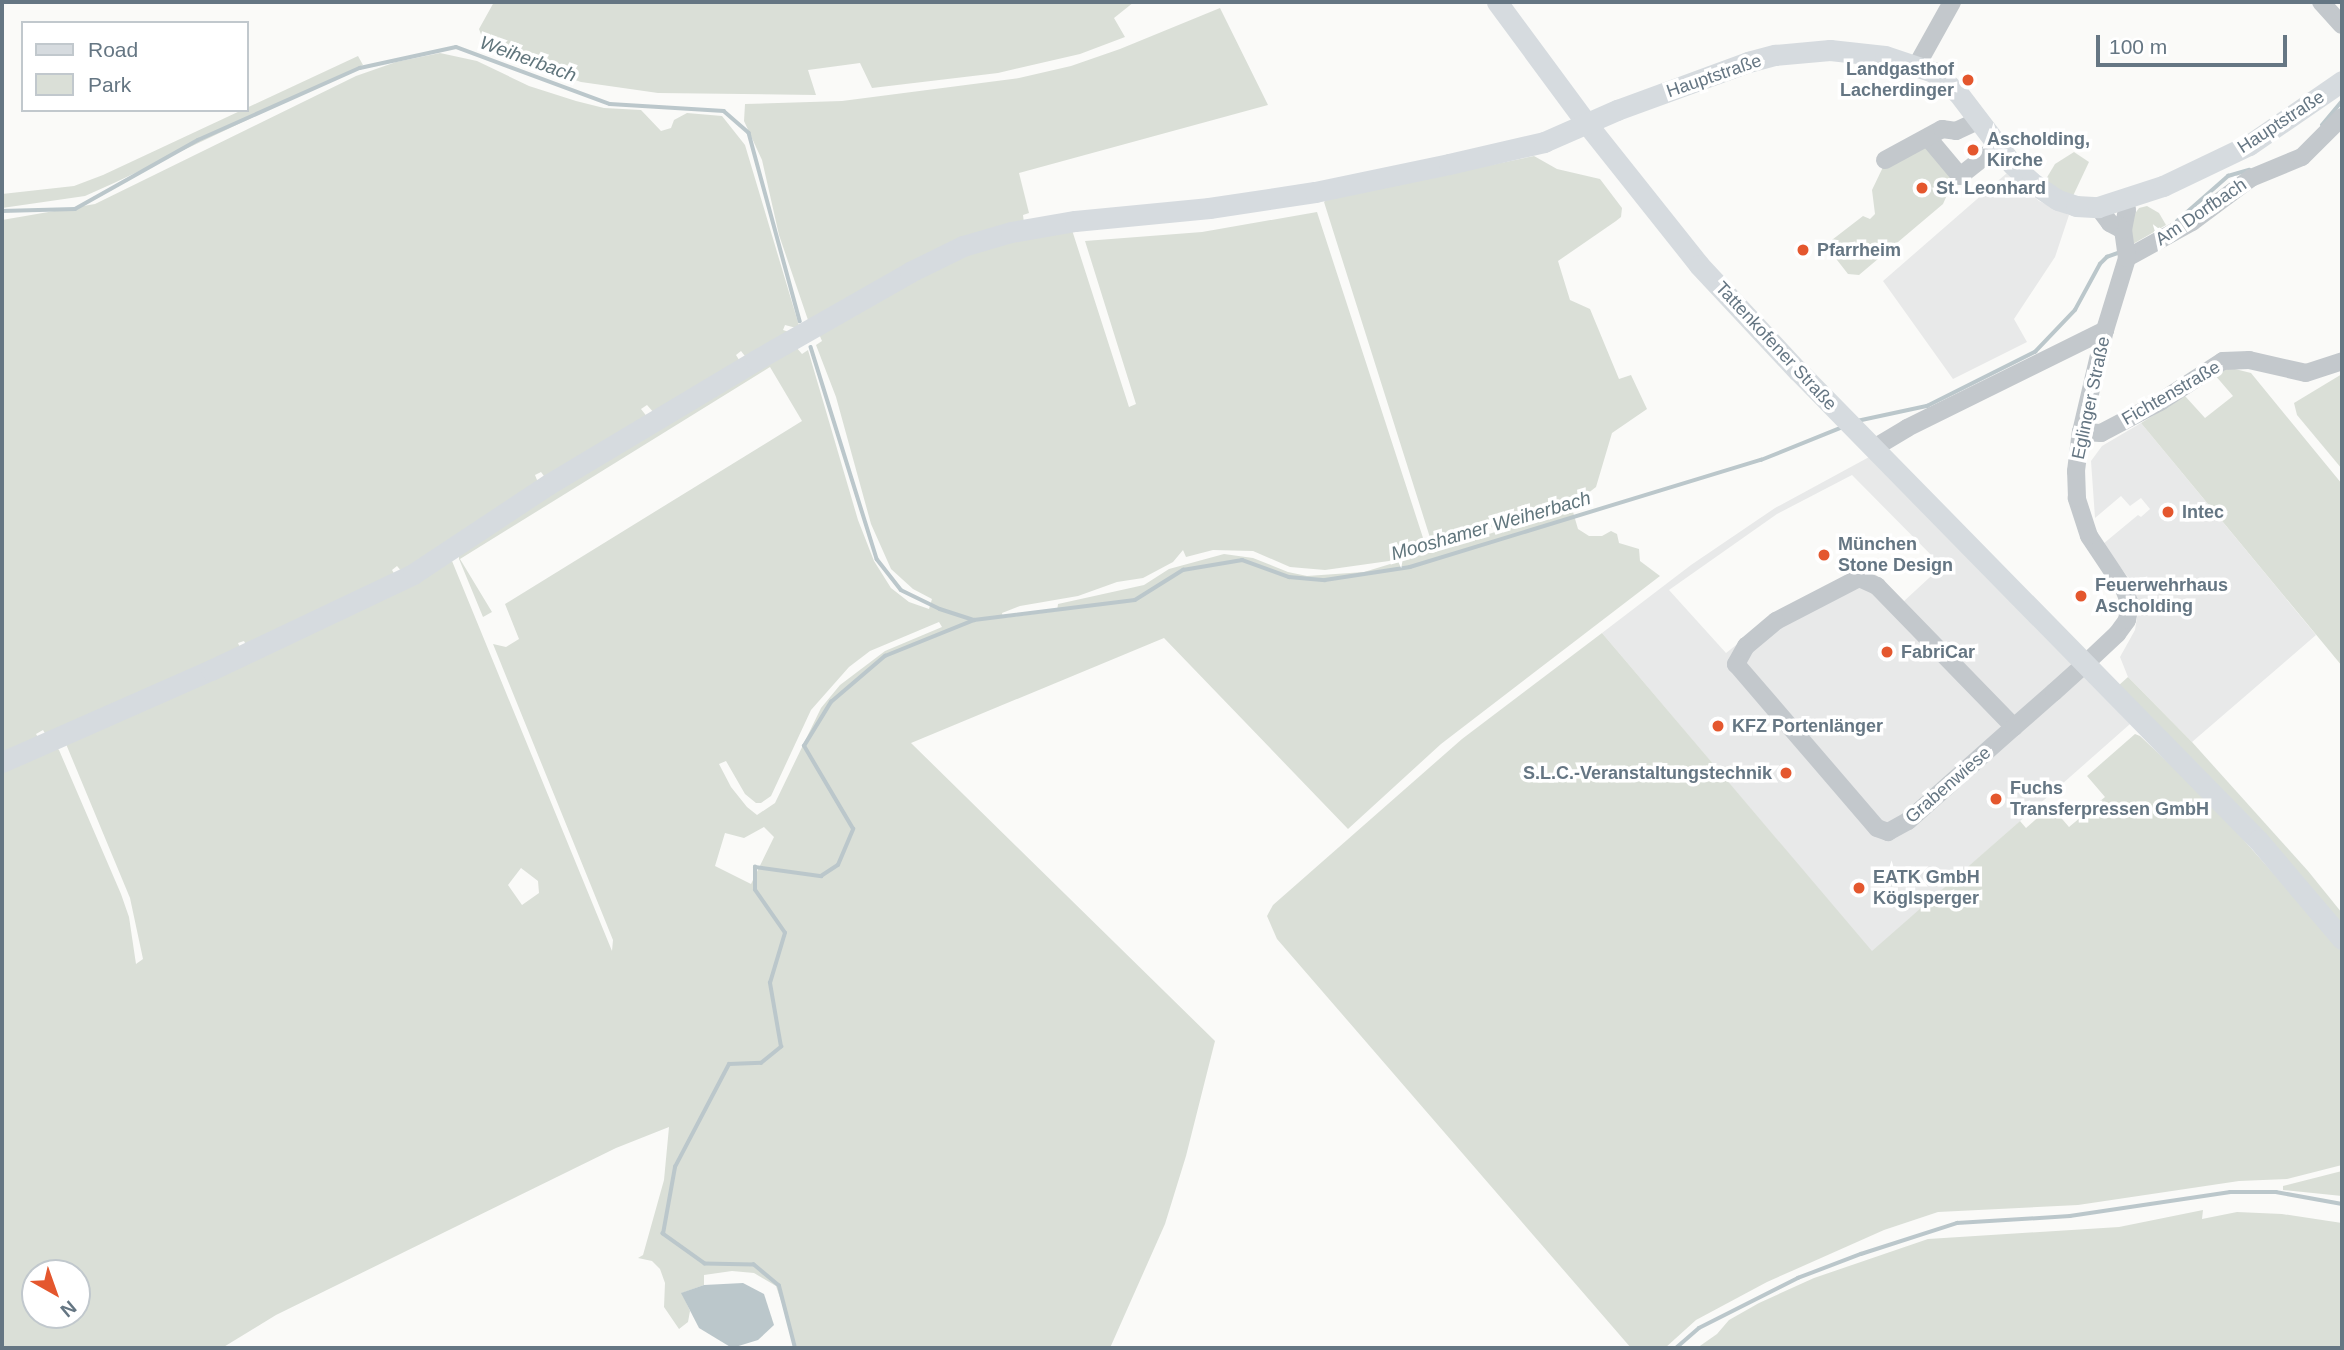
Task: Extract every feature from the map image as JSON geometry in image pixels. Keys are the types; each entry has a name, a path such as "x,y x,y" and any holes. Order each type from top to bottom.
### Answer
{"main road":[{"name":"Tattenkofener Straße","path":"1497,2 1587,124 1699,265 1837,411 2258,840 2342,939"},
{"name":"Hauptstraße","path":"2,762 211,670 412,574 628,435 910,272 963,246 1039,227 1209,208 1315,192 1425,170 1544,142 1737,65 1775,55 1830,50 1885,56 1917,65 1947,82 1980,120 2012,164 2043,192 2076,206 2098,207 2125,200 2249,145 2342,81"}],"street":[{"path":"1917,65 1952,2"},
{"path":"2321,2 2342,25"},
{"name":"Am Dorfbach","path":"2125,246 2192,222 2251,178 2302,157 2342,117"},
{"path":"1885,160 1942,129 1956,131 1980,120"},
{"path":"1928,139 1960,176 1998,146"},
{"name":"Eglinger Straße","path":"2085,664 2117,634 2127,620 2130,604 2123,586 2084,526 2077,498 2076,471 2081,432 2125,246 2125,200"},
{"path":"2098,207 2125,246"},
{"path":"1867,441 1907,428 2105,330"},
{"name":"Fichtenstraße","path":"2081,432 2101,433 2160,402 2223,361 2249,360 2306,373 2342,361"},
{"name":"Grabenwiese","path":"2014,727 1877,586 1859,578 1776,621 1746,646 1736,664 1877,828 1888,832 1908,821 2014,727 2085,664"}],"shaded area":[{"path":"2007,173 2039,201 2069,215 2055,257 2014,319 2027,342 1953,379 1883,281"},
{"path":"2141,423 2316,635 2192,742 2128,677 2120,657 2135,630 2139,605 2130,580 2103,544 2138,515 2141,517 2150,509 2141,498 2130,506 2121,496 2095,518 2091,461 2102,446"},
{"path":"1871,456 2130,724 1872,952 1602,633 1691,565 1775,508","holes":["1852,475 1942,566 1903,602 1865,564 1772,617 1726,653 1669,590 1777,514"]},
{"path":"743,1283 764,1294 774,1325 758,1340 732,1348 699,1328 681,1293 704,1285"}],"green space":[{"path":"494,2 1134,2 1114,18 1125,37 1080,54 998,73 872,88 860,63 808,70 816,95 658,93 581,82 546,70 482,37 479,29"},
{"path":"1220,8 1268,105 1019,173 1029,213 1023,215 1024,223 809,323 779,235 762,160 744,121 745,104 842,101 1019,78 1071,66 1120,49"},
{"path":"440,53 477,61 529,86 576,101 604,108 641,110 661,131 671,128 674,120 687,113 722,116 745,145 800,329 785,325 783,330 792,333 748,360 741,351 736,355 741,363 655,414 647,405 641,409 648,418 547,480 541,472 535,475 539,485 403,573 397,566 392,570 396,577 247,647 244,641 238,643 241,650 46,735 43,730 36,734 39,739 2,757 2,220 95,204 356,76 396,62"},
{"path":"358,56 363,65 85,196 2,208 2,194 74,186 238,112 248,112 248,107"},
{"path":"1926,144 1955,177 1943,204 1859,275 1848,274 1830,251 1828,243 1863,216 1870,219 1875,214 1872,190 1883,167"},
{"path":"2074,152 2089,162 2072,198 2049,187 2046,179 2055,164"},
{"path":"1534,156 1557,169 1600,179 1622,208 1621,217 1558,261 1570,300 1590,309 1619,379 1631,375 1647,409 1612,433 1596,487 1583,497 1433,547 1324,202 1327,199"},
{"path":"2147,206 2159,213 2166,225 2133,244 2130,226 2134,215 2139,208"},
{"path":"1317,212 1426,547 1389,561 1325,570 1290,567 1253,551 1213,550 1186,557 1183,550 1173,562 1143,578 1117,582 1078,596 1020,606 1002,613 1003,618 1057,611 1058,604 1144,585 1169,569 1224,554 1253,558 1288,572 1307,576 1364,572 1492,533 1571,505 1578,529 1589,536 1602,536 1611,531 1617,534 1619,543 1639,549 1640,561 1660,576 1441,744 1348,829 1164,638 911,743 1215,1041 1186,1156 1165,1224 1110,1348 797,1348 776,1286 754,1273 732,1271 704,1275 704,1285 682,1293 690,1311 688,1322 679,1329 664,1307 665,1283 660,1269 652,1261 638,1258 643,1255 664,1180 669,1127 616,1148 276,1315 222,1348 2,1348 2,772 57,748 59,750 121,894 129,917 136,964 143,959 130,898 66,744 452,561 612,951 613,940 493,644 506,647 519,639 505,604 802,421 770,367 460,559 492,612 483,617 459,559 459,556 564,484 796,347 802,354 808,350 858,520 874,561 891,588 909,602 929,609 932,599 913,589 891,569 871,524 836,397 816,345 822,341 819,334 920,276 963,257 1002,243 1072,230 1129,407 1136,404 1085,241 1202,232","holes":["939,622 942,627 885,651 840,685 821,708 775,803 757,815 747,807 731,787 719,764 726,761 745,794 756,803 761,803 771,796 811,710 849,667 870,651","764,827 774,837 751,884 715,866 725,833 744,838","521,868 538,881 539,893 522,905 508,885"]},
{"path":"2231,368 2251,373 2342,484 2342,666 2141,423 2185,396 2205,418 2233,396 2214,374"},
{"path":"2342,374 2342,469 2297,415 2294,403"},
{"path":"1602,633 1872,951 2020,821 2026,828 2051,806 2069,827 2105,797 2087,776 2135,734 2140,736 2210,802 2342,951 2342,1165 2287,1179 2239,1181 2078,1205 1938,1212 1884,1230 1767,1282 1696,1320 1665,1348 1631,1348 1277,939 1267,916 1273,905 1462,739"},
{"path":"2128,677 2192,742 2308,871 2342,913 2342,928 2118,686"},
{"path":"2342,1171 2342,1196 2283,1190 2283,1186"},
{"path":"2203,1210 2202,1219 2237,1212 2282,1214 2342,1223 2342,1348 1697,1348 1717,1334 1729,1320 1759,1303 1814,1278 1928,1239 2119,1227"}],"waterway":[{"name":"Weiherbach","path":"2,211 75,209 198,140 360,68 456,47 610,104 724,111 749,133 800,321"},
{"name":"Mooshamer Weiherbach","path":"2322,125 2342,101"},
{"name":"Mooshamer Weiherbach","path":"2177,221 2228,176 2249,170"},
{"name":"Mooshamer Weiherbach","path":"1857,421 1927,406 2035,352 2075,310 2100,264 2107,257 2121,252"},
{"name":"Weiherbach","path":"811,347 877,559 901,590 940,609 974,620"},
{"name":"Mooshamer Weiherbach","path":"795,1348 779,1286 754,1265 705,1264 663,1234 675,1167 729,1064 761,1063 781,1047 770,983 785,933 755,890 755,867 821,876 838,865 853,829 804,746 831,702 885,656 974,620 1135,600 1183,570 1242,560 1289,577 1325,580 1410,567 1761,460 1843,427"},
{"path":"1676,1348 1699,1328 1798,1278 1957,1223 2070,1216 2230,1192 2276,1192 2342,1204"}],"place":[{"name":"Landgasthof Lacherdinger","path":"1968,80"},
{"name":"Ascholding, Kirche","path":"1973,150"},
{"name":"St. Leonhard","path":"1922,188"},
{"name":"Pfarrheim","path":"1803,250"},
{"name":"Intec","path":"2168,512"},
{"name":"München Stone Design","path":"1824,555"},
{"name":"Feuerwehrhaus Ascholding","path":"2081,596"},
{"name":"FabriCar","path":"1887,652"},
{"name":"KFZ Portenlänger","path":"1718,726"},
{"name":"S.L.C.-Veranstaltungstechnik","path":"1786,773"},
{"name":"Fuchs Transferpressen GmbH","path":"1996,799"},
{"name":"EATK GmbH Köglsperger","path":"1859,888"}]}
